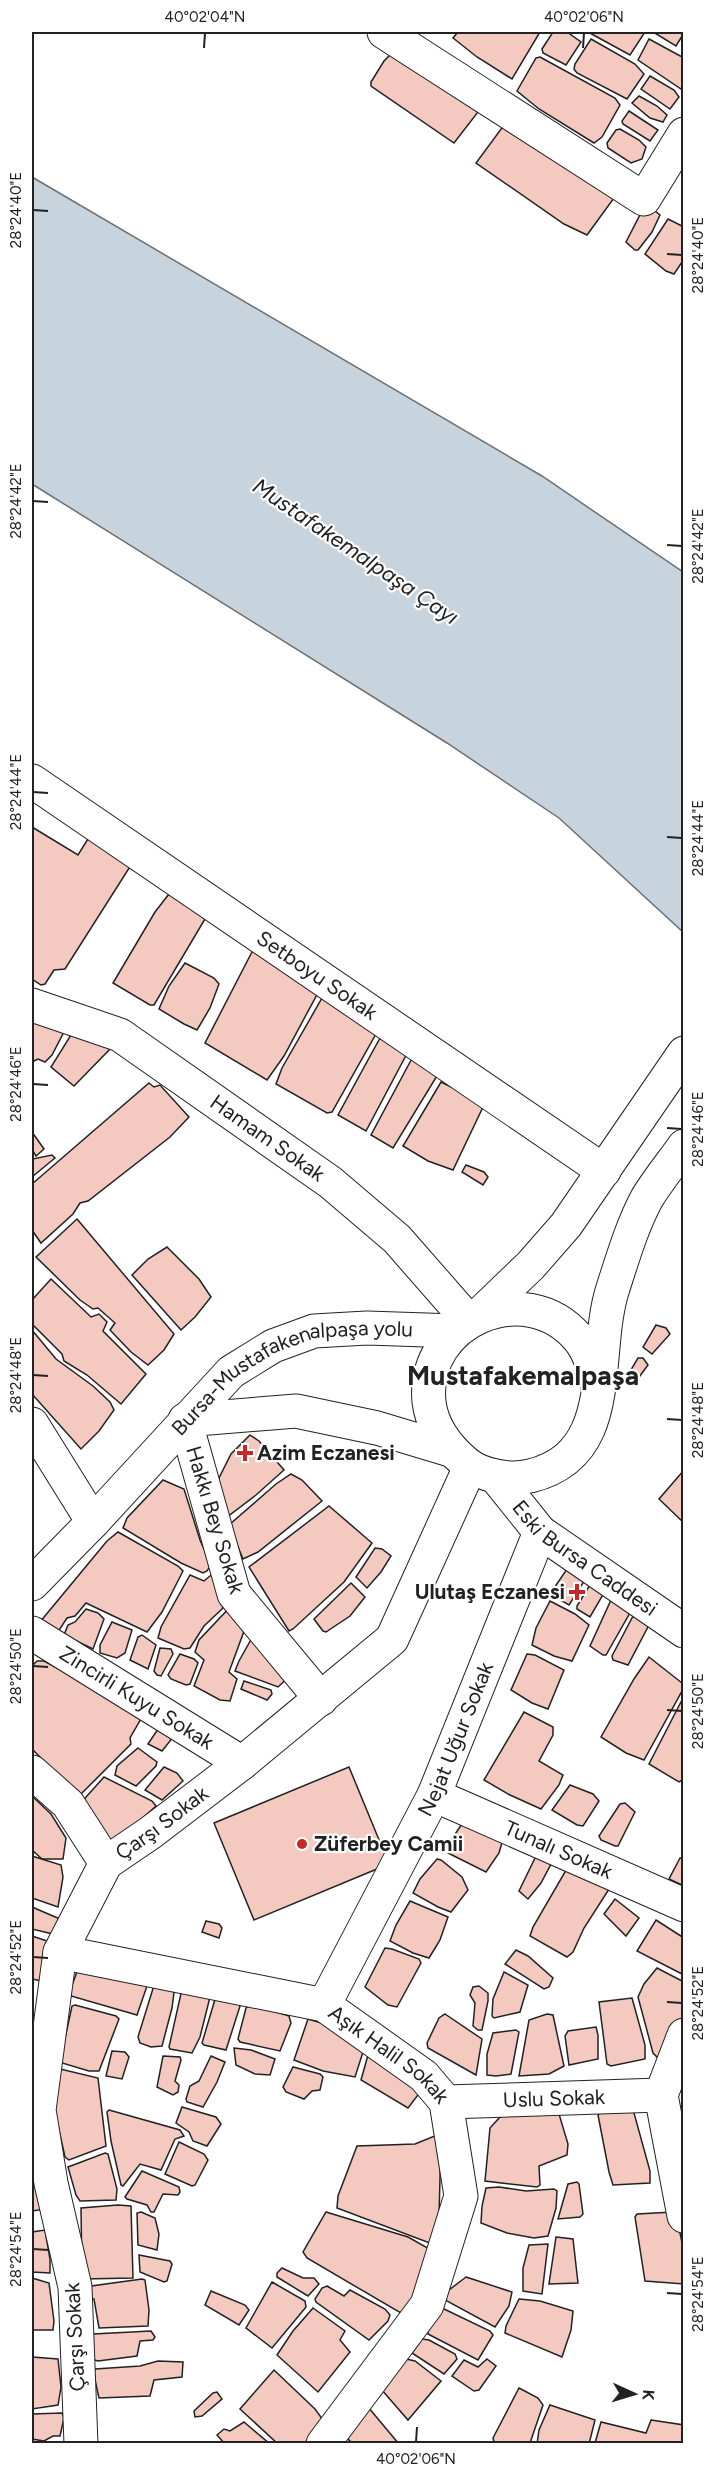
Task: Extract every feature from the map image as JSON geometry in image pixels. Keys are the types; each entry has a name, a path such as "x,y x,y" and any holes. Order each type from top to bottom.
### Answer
{"street":[{"path":"384,32 644,199 684,134"},
{"name":"Setboyu Sokak","path":"32,781 604,1171"},
{"name":"Hamam Sokak","path":"32,1005 120,1035 330,1182 397,1239 460,1311 467,1323"},
{"path":"467,1323 531,1265 566,1225 684,1053"},
{"name":"Bursa-Mustafakenalpaşa yolu","path":"184,1420 296,1411 377,1428 472,1464 521,1478 546,1472 569,1458 586,1438 596,1414 606,1309 628,1241 647,1198 684,1146"},
{"name":"Bursa-Mustafakenalpaşa yolu","path":"184,1420 231,1372 273,1346 314,1331 467,1323 504,1309 531,1310 556,1320 578,1338 592,1361 598,1388"},
{"name":"Bursa-Mustafakenalpaşa yolu","path":"467,1323 440,1352 430,1376 429,1402 436,1428 472,1464"},
{"path":"32,1584 93,1522 184,1420"},
{"name":"Hakkı Bey Sokak","path":"184,1420 234,1594 321,1699"},
{"path":"32,1424 93,1522"},
{"name":"Eski Bursa Caddesi","path":"472,1464 540,1532 684,1631"},
{"name":"Çarşı Sokak","path":"81,2444 75,2287 51,2183 39,2110 60,1952 106,1863 150,1833 242,1762 392,1639 472,1464"},
{"name":"Nejat Uğur Sokak","path":"324,2005 434,1795 540,1532"},
{"name":"Zincirli Kuyu Sokak","path":"32,1633 242,1762"},
{"path":"32,1772 68,1804 106,1863"},
{"name":"Tunalı Sokak","path":"434,1795 684,1905"},
{"name":"Aşık Halil Sokak","path":"60,1952 324,2005 424,2076 447,2102 461,2196 427,2306 323,2444"},
{"path":"684,2035 661,2095 684,2216"},
{"name":"Uslu Sokak","path":"447,2102 661,2095"}],"water":[{"name":"Mustafakemalpaşa Çayı","path":"32,177 542,476 683,572 683,932 559,818 447,743 32,484"}],"building":[{"path":"458,32 540,32 512,79 477,57 453,38"},
{"path":"553,32 567,32 581,42 566,65 543,53 542,49"},
{"path":"588,32 645,32 630,55"},
{"path":"653,32 684,32 684,33 676,46"},
{"path":"591,39 635,64 644,74 627,99 577,73 574,69"},
{"path":"649,39 684,58 684,85 681,89 638,60"},
{"path":"394,51 478,112 454,143 371,86 371,82 384,61"},
{"path":"540,57 615,98 620,105 602,137 594,143 539,109 517,91 536,58"},
{"path":"650,76 674,90 679,97 670,109 641,89"},
{"path":"639,96 657,106 667,115 663,122 650,118 632,103"},
{"path":"629,111 658,130 650,141 623,124 622,121"},
{"path":"507,121 614,198 587,235 564,224 476,163"},
{"path":"620,129 646,147 642,159 631,163 608,148 607,143 616,130"},
{"path":"651,208 660,215 652,232 638,250 635,250 626,242 643,209"},
{"path":"668,219 684,227 684,259 674,274 666,271 645,254"},
{"path":"32,827 78,855 91,834 133,862 65,969 54,970 45,984 41,985 32,979"},
{"path":"169,894 199,911 205,919 154,1005 150,1005 113,983 155,912"},
{"path":"254,948 320,989 284,1056 267,1080 205,1043"},
{"path":"185,963 214,978 219,984 210,1008 197,1030 159,1009 169,986"},
{"path":"326,991 381,1025 332,1112 327,1113 276,1084 282,1068"},
{"path":"32,1009 66,1028 52,1055 45,1062 38,1059 32,1062"},
{"path":"79,1022 111,1048 74,1086 51,1067"},
{"path":"386,1027 412,1044 366,1131 338,1115"},
{"path":"417,1049 443,1066 393,1148 371,1135"},
{"path":"441,1082 480,1101 483,1107 453,1170 428,1161 403,1146"},
{"path":"149,1083 154,1087 160,1085 189,1117 170,1137 88,1201 80,1203 73,1214 41,1243 32,1230 32,1184"},
{"path":"32,1132 44,1149 36,1156 32,1149"},
{"path":"52,1155 55,1158 32,1177 32,1157 33,1159"},
{"path":"466,1165 484,1172 488,1177 483,1185 462,1172"},
{"path":"77,1219 174,1334 164,1350 148,1365 131,1352 110,1330 115,1323 98,1308 93,1309 80,1300 36,1257"},
{"path":"167,1247 199,1279 211,1297 181,1330 132,1275 148,1259"},
{"path":"51,1279 91,1317 99,1314 107,1322 103,1331 146,1374 121,1404 87,1375 64,1361 62,1354 32,1324 32,1300"},
{"path":"656,1325 666,1328 670,1334 652,1354 643,1347"},
{"path":"32,1330 56,1359 93,1386 110,1402 114,1410 99,1431 81,1449 32,1394"},
{"path":"638,1358 643,1358 648,1365 634,1384 626,1378"},
{"path":"250,1435 259,1441 284,1470 227,1517 216,1493 219,1478 231,1454"},
{"path":"684,1470 684,1523 659,1499"},
{"path":"291,1474 302,1480 322,1501 258,1552 243,1559 229,1525 276,1484"},
{"path":"163,1480 184,1489 200,1540 211,1565 203,1573 181,1563 123,1528 127,1518"},
{"path":"329,1506 372,1543 344,1582 289,1631 249,1567"},
{"path":"118,1532 183,1571 162,1612 147,1632 86,1603 75,1616 67,1618 56,1635 40,1622 107,1541"},
{"path":"375,1548 382,1549 391,1556 367,1588 356,1577"},
{"path":"569,1566 585,1580 569,1605 550,1594"},
{"path":"216,1571 231,1594 222,1609 204,1626 190,1648 184,1649 158,1638 161,1627 190,1575 204,1581"},
{"path":"351,1583 365,1597 350,1616 326,1632 323,1631 314,1619"},
{"path":"591,1583 604,1593 590,1617 577,1609 577,1606"},
{"path":"611,1600 631,1611 606,1655 603,1655 590,1646"},
{"path":"550,1601 575,1614 589,1625 572,1661 554,1656 532,1645 536,1628"},
{"path":"233,1604 247,1623 229,1672 237,1679 230,1701 220,1700 194,1686 204,1660 195,1652 199,1640"},
{"path":"86,1609 98,1613 104,1619 93,1649 64,1635 68,1625 75,1622"},
{"path":"637,1614 650,1623 628,1665 613,1660 612,1656 632,1618"},
{"path":"112,1622 132,1630 125,1653 117,1658 100,1653 100,1645"},
{"path":"142,1635 156,1645 148,1669 130,1660 138,1637"},
{"path":"253,1636 291,1675 278,1687 235,1671"},
{"path":"160,1648 171,1649 173,1654 161,1676 154,1671"},
{"path":"180,1654 198,1663 190,1684 186,1685 171,1679 168,1675"},
{"path":"527,1654 535,1655 564,1670 548,1709 532,1703 511,1690"},
{"path":"649,1657 682,1683 682,1691 644,1760 626,1753 601,1737"},
{"path":"37,1661 44,1661 137,1710 142,1717 130,1738 131,1744 79,1796 32,1749 32,1666"},
{"path":"244,1681 271,1690 272,1694 267,1700 241,1689"},
{"path":"684,1696 684,1779 679,1782 649,1764"},
{"path":"524,1712 553,1727 553,1735 539,1761 563,1775 559,1785 541,1809 484,1780"},
{"path":"160,1726 174,1736 162,1751 148,1744"},
{"path":"138,1748 157,1762 156,1766 136,1786 115,1775 117,1766"},
{"path":"164,1767 177,1773 183,1781 162,1800 145,1790"},
{"name":"Züferbey Camii","path":"349,1767 389,1864 254,1920 214,1823"},
{"path":"104,1777 152,1801 156,1806 113,1845 78,1806"},
{"path":"570,1785 593,1794 599,1801 583,1826 577,1825 552,1810"},
{"path":"32,1796 51,1814 66,1838 63,1859 42,1859 32,1850"},
{"path":"625,1803 635,1812 618,1846 615,1846 601,1840 599,1836 620,1804"},
{"path":"466,1818 503,1839 499,1853 486,1872 448,1853 449,1843"},
{"path":"32,1856 61,1865 63,1877 58,1907 32,1898"},
{"path":"536,1856 551,1864 541,1883 528,1899 519,1891"},
{"path":"680,1858 684,1859 684,1886 669,1879"},
{"path":"437,1859 462,1877 468,1890 451,1912 413,1893 420,1879"},
{"path":"569,1865 611,1886 584,1928 573,1952 567,1957 530,1936"},
{"path":"615,1899 639,1918 626,1936 604,1914"},
{"path":"410,1901 448,1917 440,1940 429,1958 413,1953 390,1941"},
{"path":"32,1907 60,1919 57,1935 32,1929"},
{"path":"656,1920 684,1938 682,1974 637,1951"},
{"path":"206,1921 219,1924 222,1928 219,1938 202,1932"},
{"path":"32,1936 50,1942 42,1981 32,1979"},
{"path":"385,1948 419,1959 421,1963 397,2007 388,2005 365,1987"},
{"path":"516,1950 528,1956 553,1978 549,1987 544,1989 505,1964"},
{"path":"81,1961 147,1986 137,2015 71,1996 71,1988"},
{"path":"657,1968 684,1982 684,2012 675,2034 658,2058 653,2053 638,1997 644,1984"},
{"path":"504,1972 528,1985 520,2012 494,2018 492,2016 493,1999"},
{"path":"155,1982 175,1985 172,2008 162,2046 151,2047 140,2043 138,2037"},
{"path":"479,1986 488,1993 482,2030 473,2026 475,2003 470,1995 473,1987"},
{"path":"182,1989 210,1997 200,2037 192,2053 169,2047"},
{"path":"216,1996 241,2003 226,2050 202,2043"},
{"path":"632,1998 645,2045 645,2059 611,2066 607,2064 599,2002"},
{"path":"251,2004 289,2016 291,2023 280,2051 240,2042 238,2039 246,2008"},
{"path":"72,2006 116,2016 119,2019 99,2071 89,2071 62,2063 61,2057"},
{"path":"445,2014 482,2039 476,2075 428,2048 427,2043 439,2018"},
{"path":"547,2014 553,2015 564,2066 549,2074 519,2076 529,2020"},
{"path":"308,2019 365,2036 363,2052 355,2077 323,2071 294,2060"},
{"path":"596,2027 598,2059 569,2065 565,2036 568,2031"},
{"path":"516,2030 519,2032 511,2074 487,2075 487,2054 493,2033"},
{"path":"234,2048 251,2050 275,2059 270,2075 255,2074 236,2065"},
{"path":"112,2051 125,2052 129,2057 122,2079 106,2076"},
{"path":"368,2055 421,2091 408,2108 361,2080"},
{"path":"163,2056 180,2057 181,2060 175,2081 179,2085 178,2092 173,2095 157,2087"},
{"path":"211,2056 225,2062 217,2082 203,2107 187,2102 190,2086 199,2081"},
{"path":"293,2067 320,2074 323,2077 320,2090 312,2091 304,2099 286,2092 283,2087"},
{"path":"56,2068 98,2078 106,2146 69,2160 65,2157 51,2094"},
{"path":"556,2104 568,2144 567,2155 539,2166 540,2185 537,2187 485,2181 490,2128 500,2117"},
{"path":"182,2107 216,2117 221,2124 207,2146 193,2141 189,2132 176,2123"},
{"path":"630,2107 634,2113 650,2171 650,2183 613,2185 598,2115 603,2111"},
{"path":"109,2110 180,2130 184,2136 175,2139 161,2170 140,2164 123,2186 121,2185 111,2141 107,2112"},
{"path":"437,2135 441,2137 439,2218 435,2245 337,2208 338,2196 357,2146 415,2144"},
{"path":"179,2142 204,2154 208,2160 195,2185 192,2186 165,2174"},
{"path":"105,2153 108,2154 117,2189 116,2200 80,2201 68,2167"},
{"path":"32,2159 43,2208 32,2211"},
{"path":"142,2171 179,2187 180,2192 178,2195 163,2194 154,2212 151,2212 147,2205 127,2199 125,2197"},
{"path":"577,2182 583,2214 580,2217 558,2219 568,2184"},
{"path":"499,2187 526,2191 554,2189 557,2191 556,2208 548,2236 534,2238 507,2233 481,2223 486,2188"},
{"path":"131,2206 133,2278 82,2279 81,2208"},
{"path":"141,2212 155,2218 159,2234 157,2250 138,2245 137,2213"},
{"path":"326,2212 408,2237 433,2251 406,2316 307,2258 303,2252"},
{"path":"673,2212 676,2214 684,2252 684,2284 645,2281 635,2217 637,2214"},
{"path":"45,2230 50,2273 32,2272 32,2232"},
{"path":"556,2237 573,2239 578,2283 549,2284"},
{"path":"548,2244 542,2294 523,2291 523,2268 529,2245"},
{"path":"139,2255 170,2261 172,2264 167,2281 164,2282 140,2272"},
{"path":"282,2268 303,2278 314,2278 319,2284 308,2296 277,2277 277,2273"},
{"path":"466,2277 512,2292 509,2306 495,2327 445,2300 449,2290"},
{"path":"32,2278 49,2283 53,2330 32,2330"},
{"path":"145,2280 149,2310 148,2326 99,2328 94,2299 84,2296 84,2287"},
{"path":"272,2282 305,2301 306,2307 272,2348 246,2328"},
{"path":"327,2286 344,2296 350,2290 385,2309 390,2315 388,2321 369,2340 316,2302 315,2299 322,2288"},
{"path":"211,2291 245,2305 249,2310 239,2325 205,2305"},
{"path":"519,2299 540,2301 573,2311 571,2330 562,2357 505,2333"},
{"path":"313,2308 345,2331 340,2340 350,2352 318,2392 277,2355 293,2331"},
{"path":"442,2308 490,2331 493,2335 478,2360 428,2334 428,2330"},
{"path":"151,2331 155,2337 153,2340 140,2341 137,2356 98,2361 91,2359 93,2334"},
{"path":"422,2339 429,2340 455,2354 457,2359 444,2374 412,2353"},
{"path":"32,2357 58,2359 61,2387 58,2405 32,2409"},
{"path":"406,2359 415,2361 441,2381 408,2420 381,2389"},
{"path":"487,2359 496,2366 479,2390 474,2391 452,2376 464,2360 478,2367"},
{"path":"158,2361 183,2362 182,2377 154,2380 150,2396 99,2398 93,2371 95,2369 140,2366"},
{"path":"274,2370 315,2409 323,2420 304,2444 278,2444 240,2409"},
{"path":"519,2388 538,2398 543,2405 530,2443 494,2442 493,2438"},
{"path":"217,2392 222,2399 202,2416 195,2417 194,2411"},
{"path":"550,2405 595,2420 589,2444 537,2444 539,2430"},
{"path":"368,2407 399,2444 353,2444 345,2436"},
{"path":"62,2413 64,2418 60,2436 53,2436 44,2441 32,2439 32,2414"},
{"path":"651,2420 684,2425 684,2444 595,2443 601,2422 646,2433"},
{"path":"244,2422 270,2444 225,2444 217,2435 224,2429 230,2431"}],"place":[{"name":"Azim Eczanesi","path":"245,1453"},
{"name":"Ulutaş Eczanesi","path":"577,1592"},
{"name":"Züferbey Camii","path":"302,1844"}],"district":[{"name":"Mustafakemalpaşa","path":"523,1376"}]}
